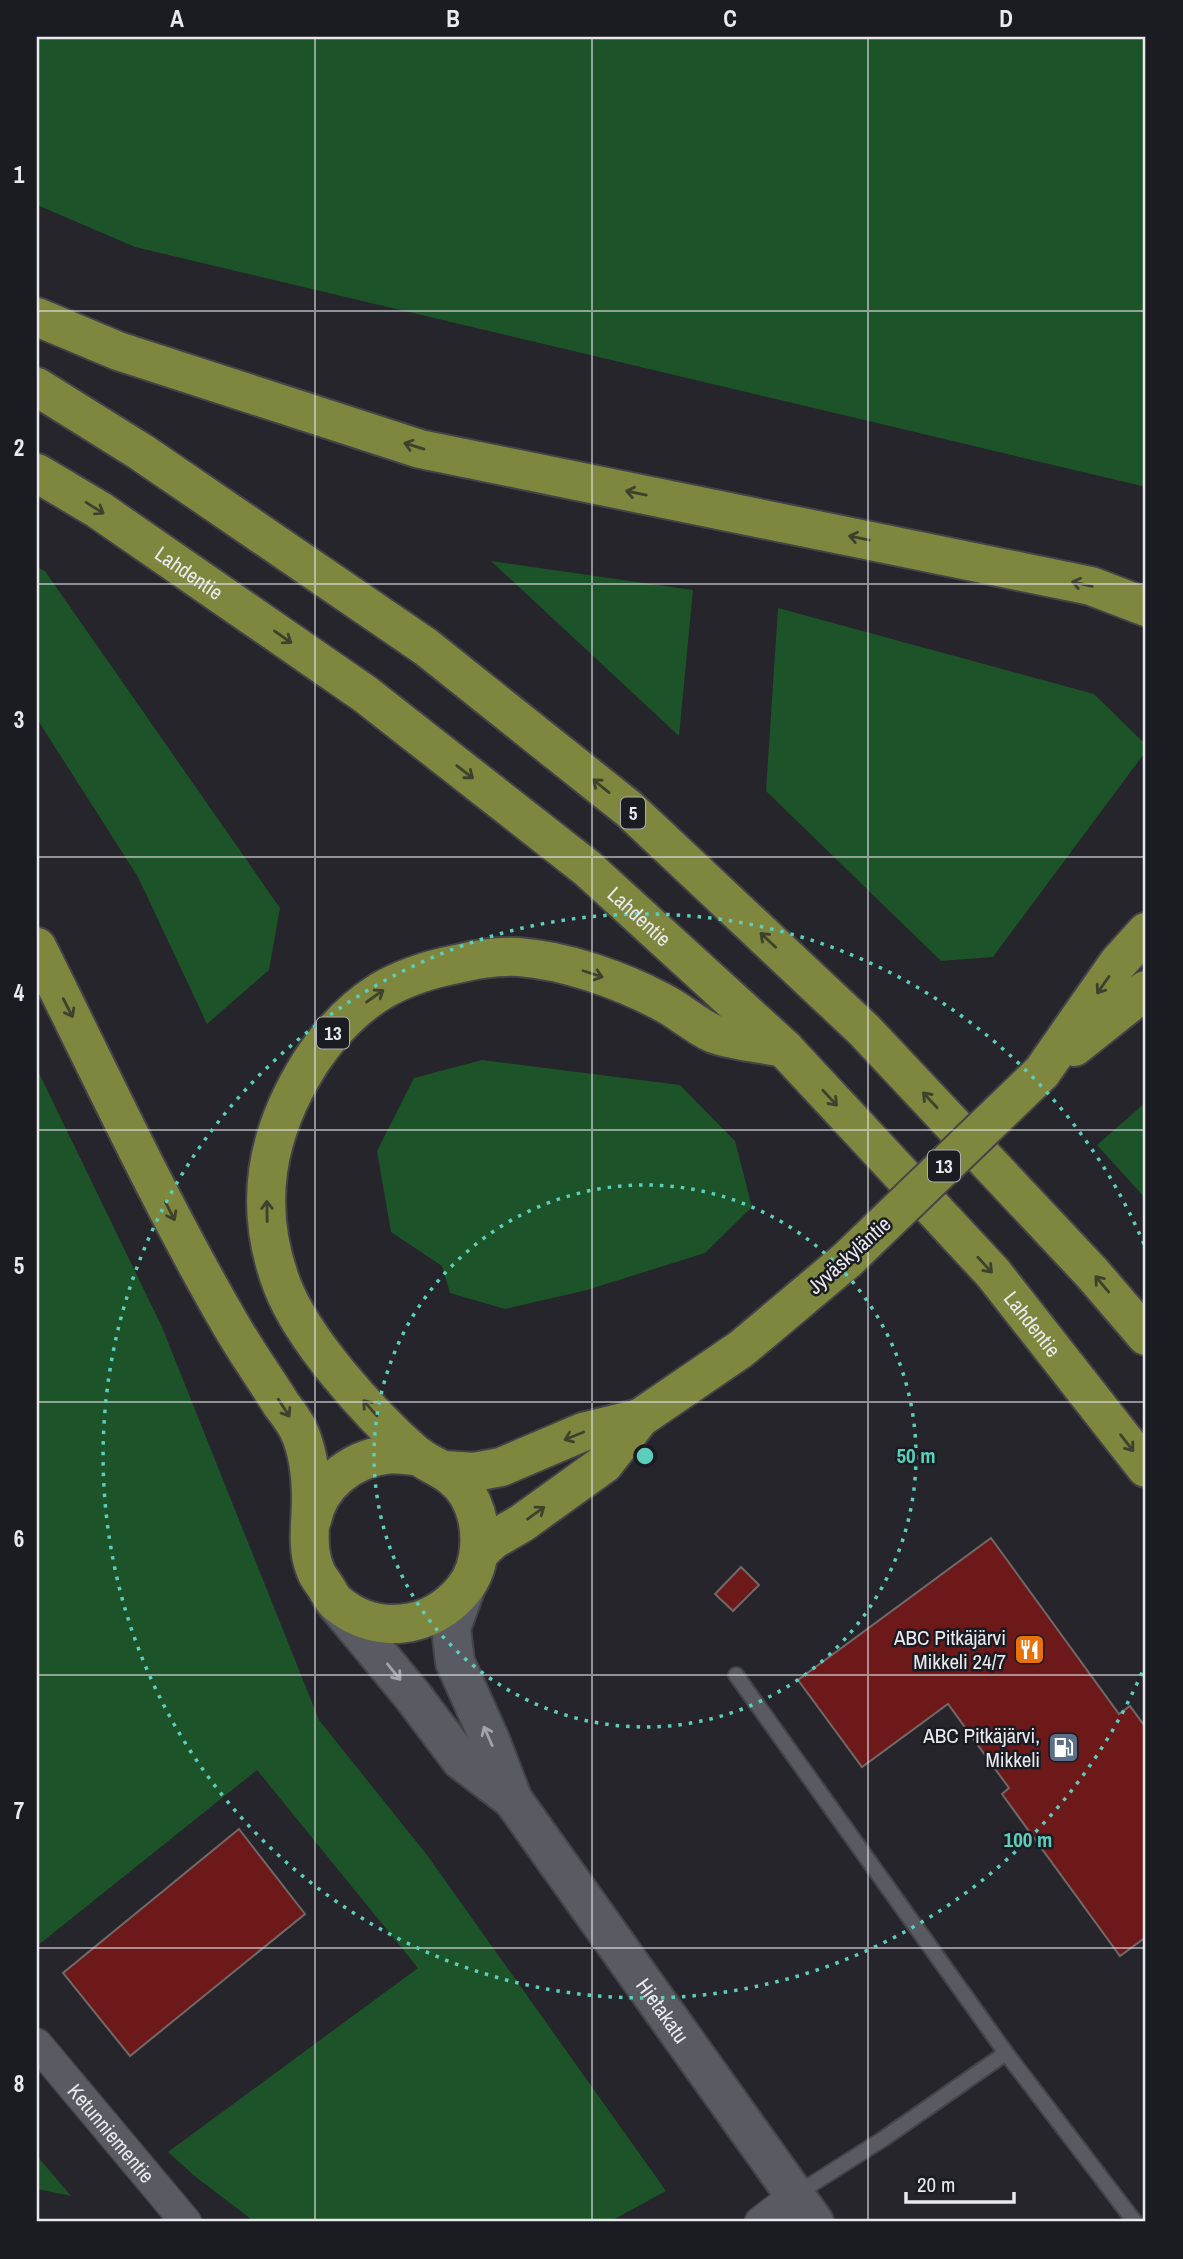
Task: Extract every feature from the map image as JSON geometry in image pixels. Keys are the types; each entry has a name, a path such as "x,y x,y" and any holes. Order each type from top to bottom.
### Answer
{"highway":[{"path":"37,317 118,351 420,449 1091,586 1146,607"},
{"name":"5","path":"37,387 142,452 426,647 629,809 864,1030 1092,1273 1146,1336"},
{"name":"Lahdentie","path":"37,473 99,510 365,694 587,867 784,1048 993,1273 1146,1468"},
{"name":"Jyväskyläntie","path":"1042,1072 1118,963 1146,932"},
{"path":"37,947 227,1318 299,1430 309,1465 309,1539 315,1569 334,1601 366,1621 404,1625 439,1613 467,1587 480,1552 479,1521 467,1493 431,1463 387,1454 356,1463 331,1481 315,1508 309,1539"},
{"name":"13","path":"431,1463 364,1401 301,1325 282,1284 267,1228 266,1180 275,1133 291,1093 319,1049 346,1017 383,990 426,970 477,959 517,957 564,965 604,977 661,1001 715,1034 784,1048"},
{"name":"Jyväskyläntie","path":"480,1552 604,1464 639,1418 741,1349 847,1260 1042,1072 1146,990"},
{"name":"Jyväskyläntie","path":"431,1463 474,1472 500,1467 583,1432 639,1418"}],"street":[{"name":"Hietakatu","path":"467,1587 451,1628 455,1662 513,1800 804,2209"},
{"name":"Hietakatu","path":"334,1601 405,1686 461,1760 513,1800"},
{"name":"Ketunniementie","path":"37,2044 186,2222"},
{"path":"760,2222 804,2209"}],"lane":[{"path":"736,1675 1006,2053 1135,2222"},
{"path":"804,2209 883,2138 1006,2053"}],"green space":[{"path":"37,37 1146,37 1146,487 135,247 37,205"},
{"path":"491,561 693,590 679,736"},
{"path":"37,567 45,571 280,908 269,970 207,1024 138,877 37,719"},
{"path":"778,608 1094,694 1146,745 1146,751 993,957 941,961 766,791"},
{"path":"482,1060 680,1085 735,1141 752,1207 705,1253 587,1290 505,1309 450,1293 442,1266 391,1232 377,1151 414,1078"},
{"path":"37,1069 162,1327 319,1720 427,1855 666,2191 609,2222 255,2222 168,2152 418,1968 257,1770 37,1946"},
{"path":"1146,1102 1146,1199 1097,1145"},
{"path":"37,2156 71,2196 37,2189"}],"building":[{"name":"ABC Pitkäjärvi, Mikkeli","path":"991,1538 1119,1714 1130,1706 1146,1728 1146,1937 1120,1956 1002,1794 1009,1788 948,1704 862,1767 798,1680"},
{"path":"741,1567 759,1585 733,1611 715,1594"},
{"path":"239,1829 305,1914 130,2056 63,1973"}],"place":[{"name":"ABC Pitkäjärvi Mikkeli 24/7","path":"1029,1649"},
{"name":"ABC Pitkäjärvi, Mikkeli","path":"1063,1747"}]}
